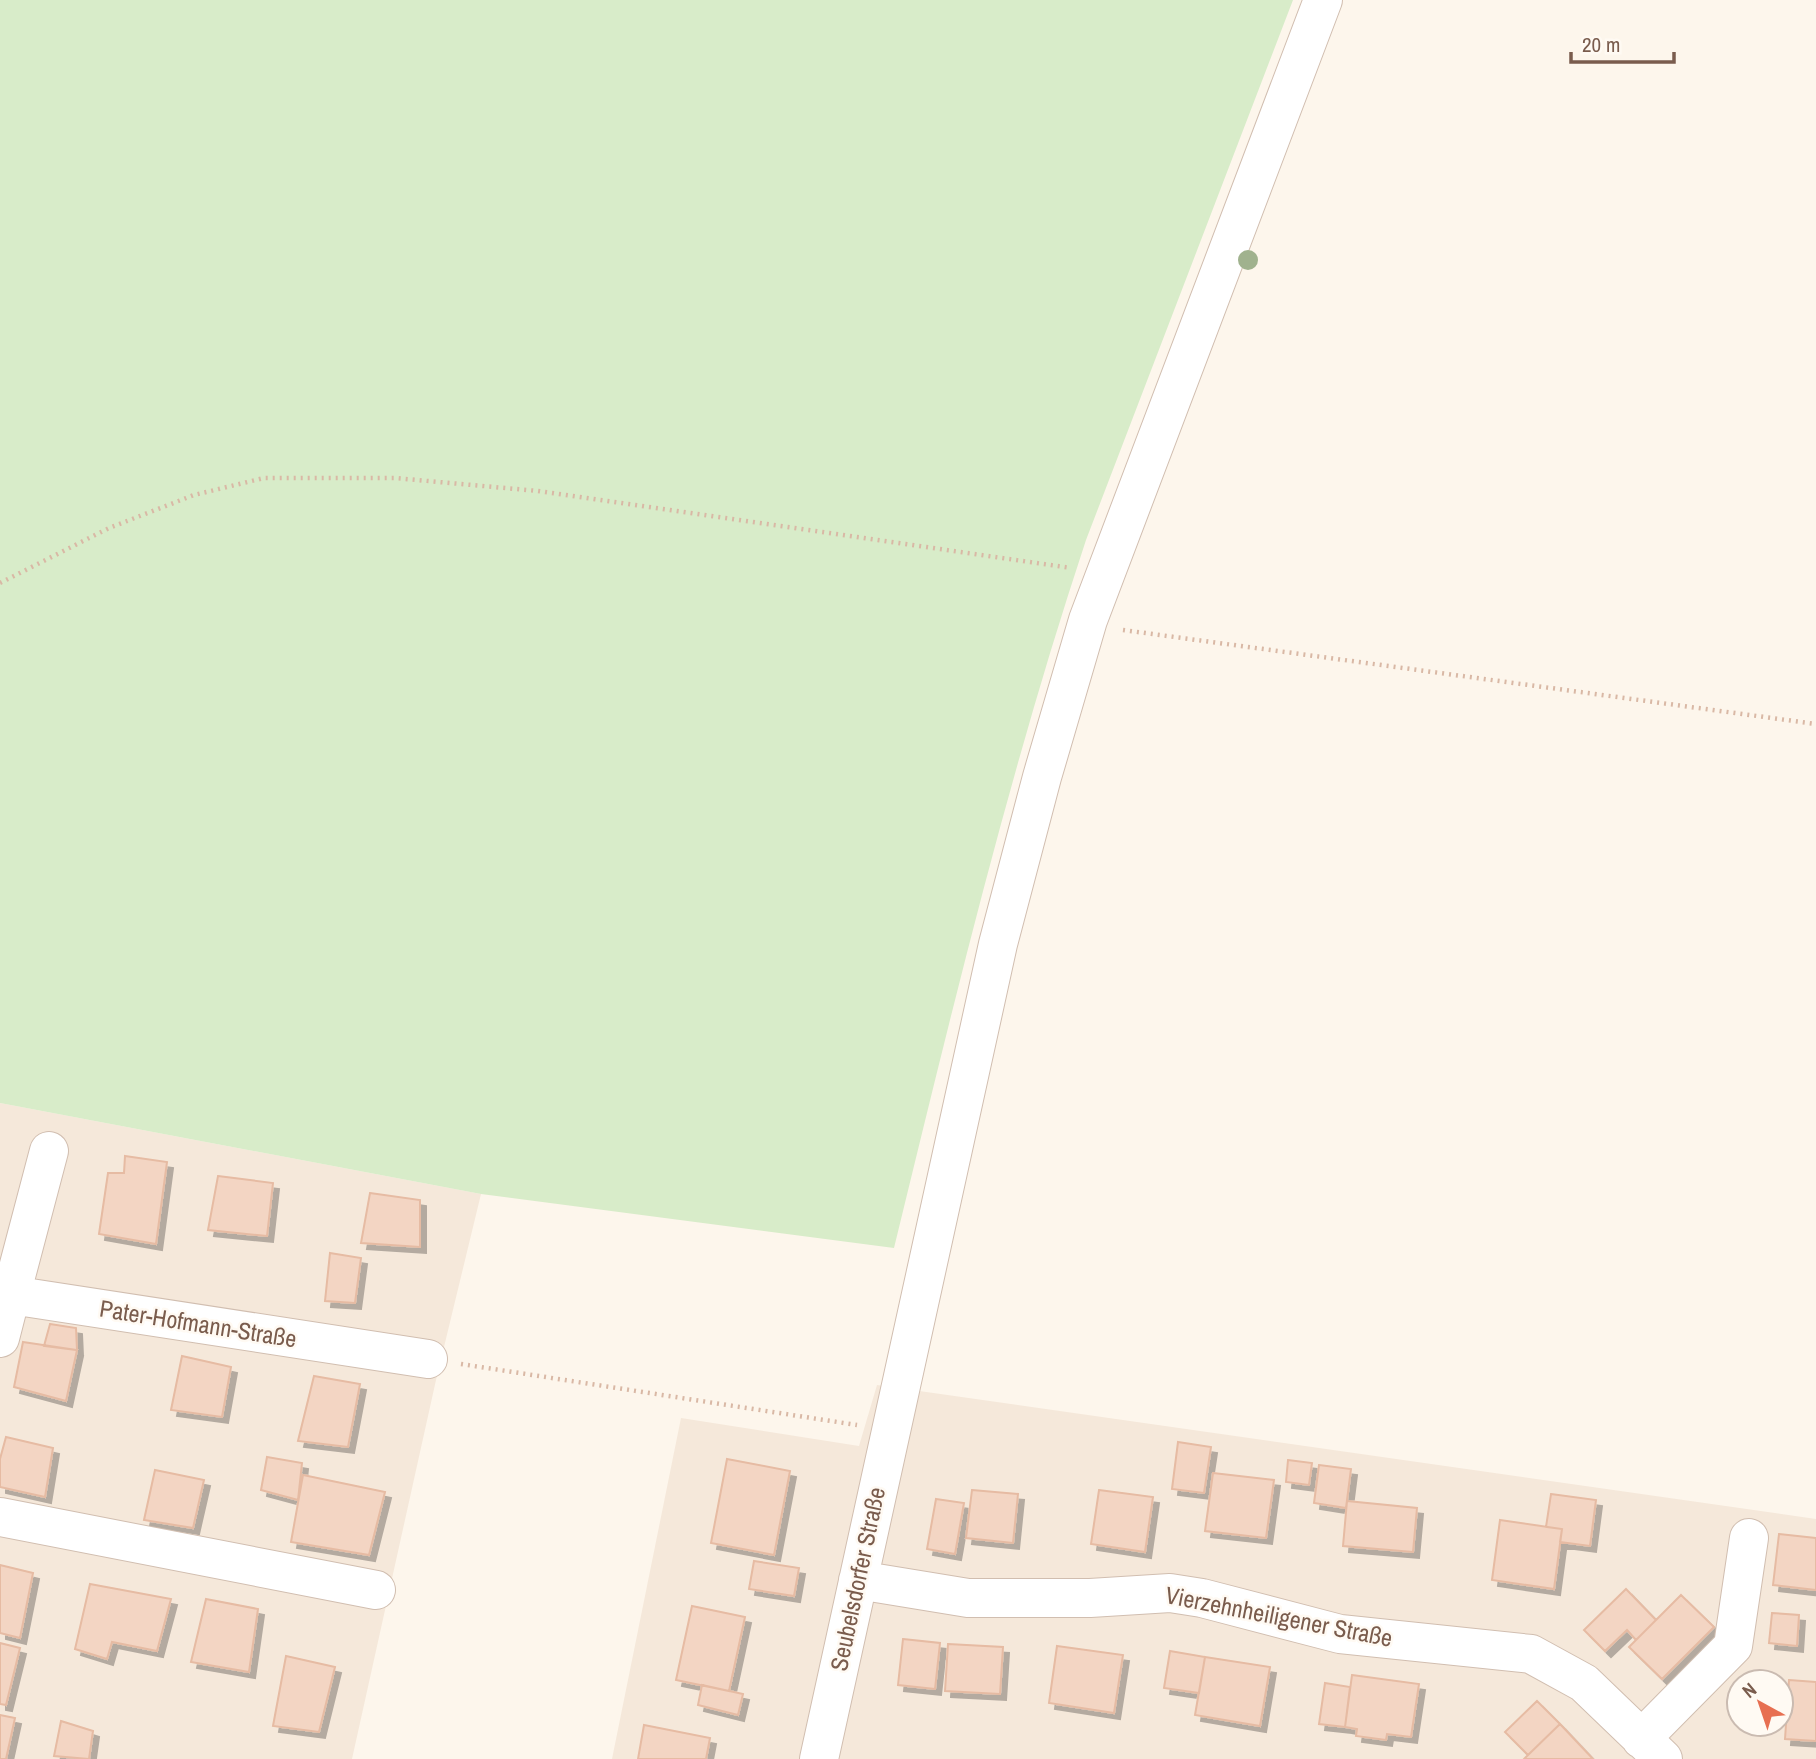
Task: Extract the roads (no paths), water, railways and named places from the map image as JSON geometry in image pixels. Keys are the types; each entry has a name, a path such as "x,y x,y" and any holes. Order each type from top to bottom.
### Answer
{"street":[{"name":"Seubelsdorfer Straße","path":"819,1759 998,944 1042,777 1088,620 1323,0"},
{"path":"0,1338 10,1271 49,1151"},
{"name":"Pater-Hofmann-Straße","path":"10,1271 428,1359"},
{"path":"0,1517 376,1590"},
{"path":"1652,1749 1733,1646 1749,1538"},
{"name":"Vierzehnheiligener Straße","path":"858,1580 968,1598 1090,1598 1170,1593 1340,1634 1531,1654 1561,1668 1584,1684 1652,1749"}]}
